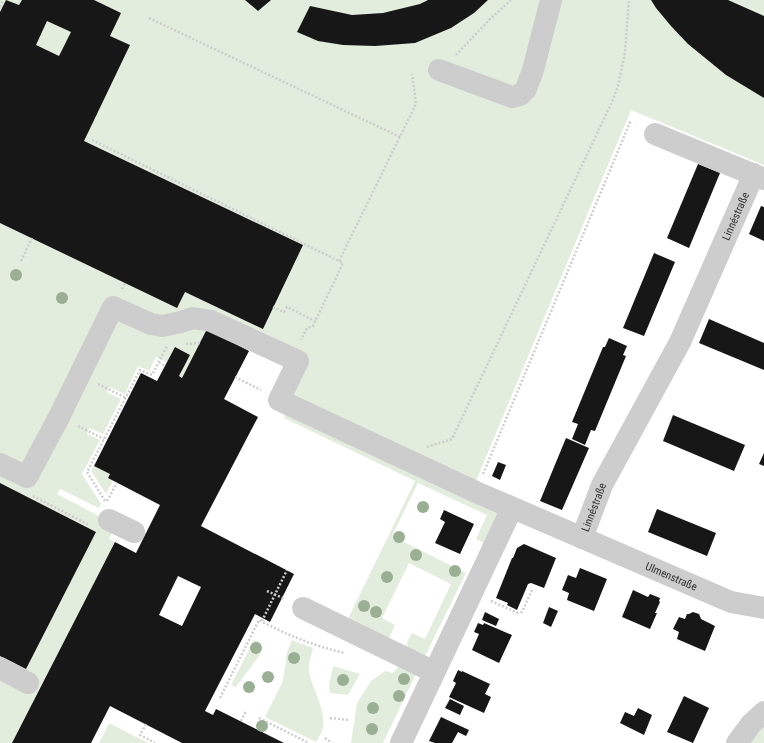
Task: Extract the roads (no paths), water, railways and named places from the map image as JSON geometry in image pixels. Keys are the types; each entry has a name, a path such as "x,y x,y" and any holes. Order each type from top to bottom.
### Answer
{"street":[{"path":"439,70 512,96 520,95 526,89 533,70 551,0"},
{"path":"655,134 759,177"},
{"name":"Linnéstraße","path":"0,464 27,477 59,417 113,307 151,324 162,326 193,318 211,321 298,361 279,400 415,465 582,538 602,485 680,342 759,177"},
{"path":"401,743 512,508"},
{"path":"109,520 134,532"},
{"name":"Ulmenstraße","path":"582,538 731,602 764,608"},
{"path":"303,608 434,672"},
{"path":"0,668 28,683"},
{"path":"737,743 751,724 764,712"}]}
